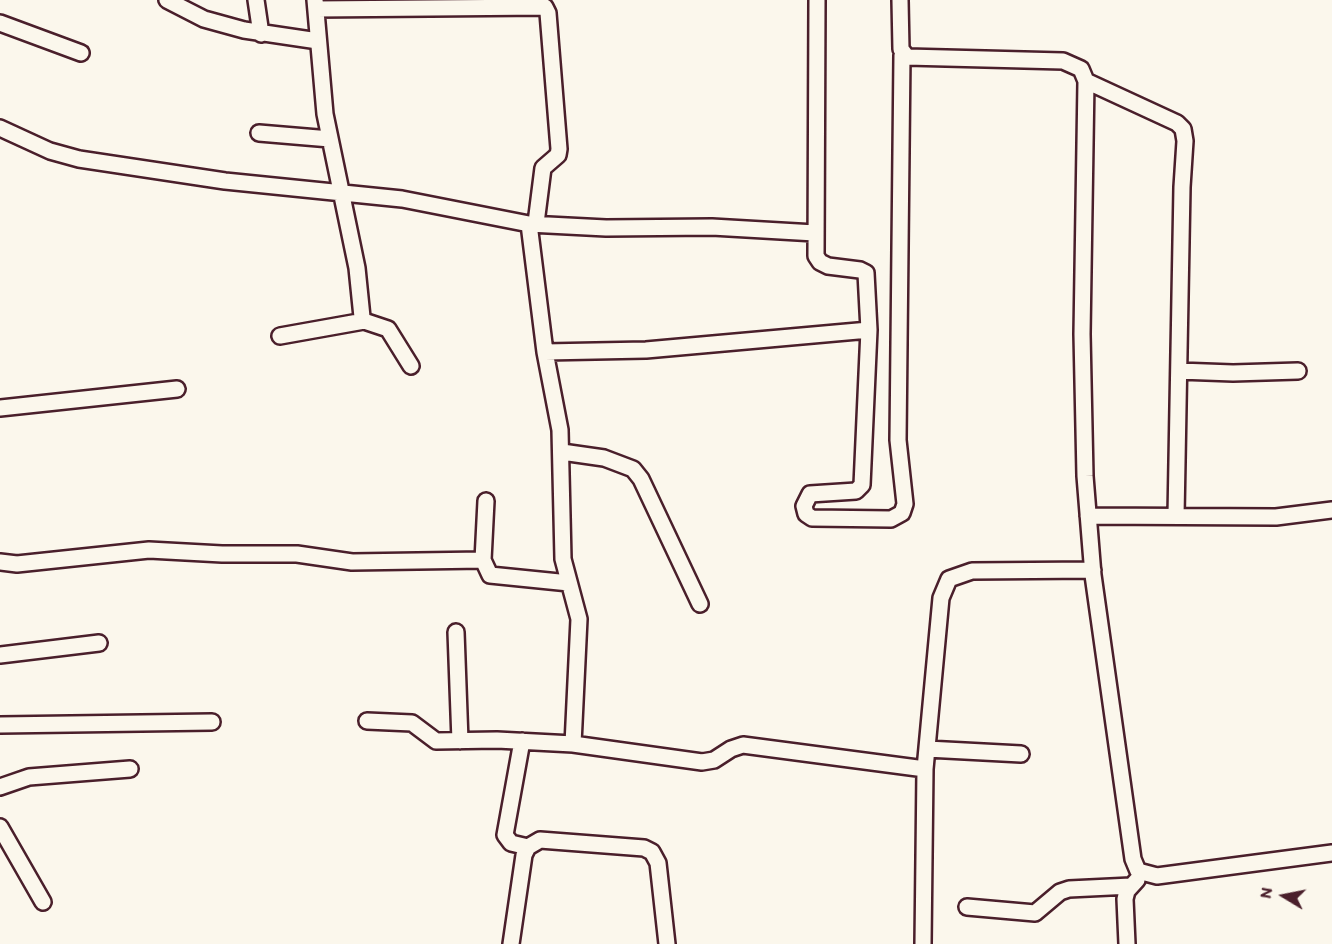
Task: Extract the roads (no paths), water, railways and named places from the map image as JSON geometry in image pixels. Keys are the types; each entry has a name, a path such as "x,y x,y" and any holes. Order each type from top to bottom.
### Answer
{"street":[{"path":"167,0 204,19 261,34 318,41"},
{"path":"256,0 261,34"},
{"path":"817,0 814,233 816,255 820,262 828,266 860,270 866,273 869,330 862,485 856,490 810,494 804,506 806,514 812,518 891,519 902,513 905,504 898,440 902,55 900,0"},
{"path":"364,321 360,310 357,268 325,114 315,5 539,5 545,7 548,13 559,152 543,168 533,224 545,352 562,452 561,532 569,583 579,619 573,744"},
{"path":"0,23 81,53"},
{"path":"902,55 915,58 1063,61 1081,69 1086,81 1082,334 1088,516 1093,570 1133,859 1138,871 1157,876 1332,853"},
{"path":"1086,81 1177,123 1183,129 1185,141 1182,187 1176,516"},
{"path":"0,128 50,151 79,159 225,181 402,199 533,224 606,228 712,227 814,233"},
{"path":"259,133 330,139"},
{"path":"280,336 364,321 388,329 411,366"},
{"path":"545,352 646,350 869,330"},
{"path":"1179,371 1233,373 1298,371"},
{"path":"0,408 177,389"},
{"path":"562,452 604,458 633,469 641,479 700,604"},
{"path":"486,501 483,560 490,575 497,578 569,583"},
{"path":"1088,516 1276,517 1332,510"},
{"path":"0,562 17,564 149,550 222,554 297,554 352,562 483,560"},
{"path":"922,944 925,769 941,598 949,579 972,571 1093,570"},
{"path":"456,632 460,741"},
{"path":"0,655 99,643"},
{"path":"367,721 412,723 436,741 522,741 573,744 702,762 714,760 731,749 743,745 925,769"},
{"path":"0,725 212,722"},
{"path":"522,741 505,835 511,843 528,847"},
{"path":"927,749 1021,754"},
{"path":"0,787 38,775 130,769"},
{"path":"0,827 43,902"},
{"path":"511,944 524,855 528,847 540,840 644,848 652,852 658,863 667,944"},
{"path":"1126,944 1125,898 1131,886 1144,874"},
{"path":"966,907 1035,913 1060,892 1069,889 1131,886"}]}
